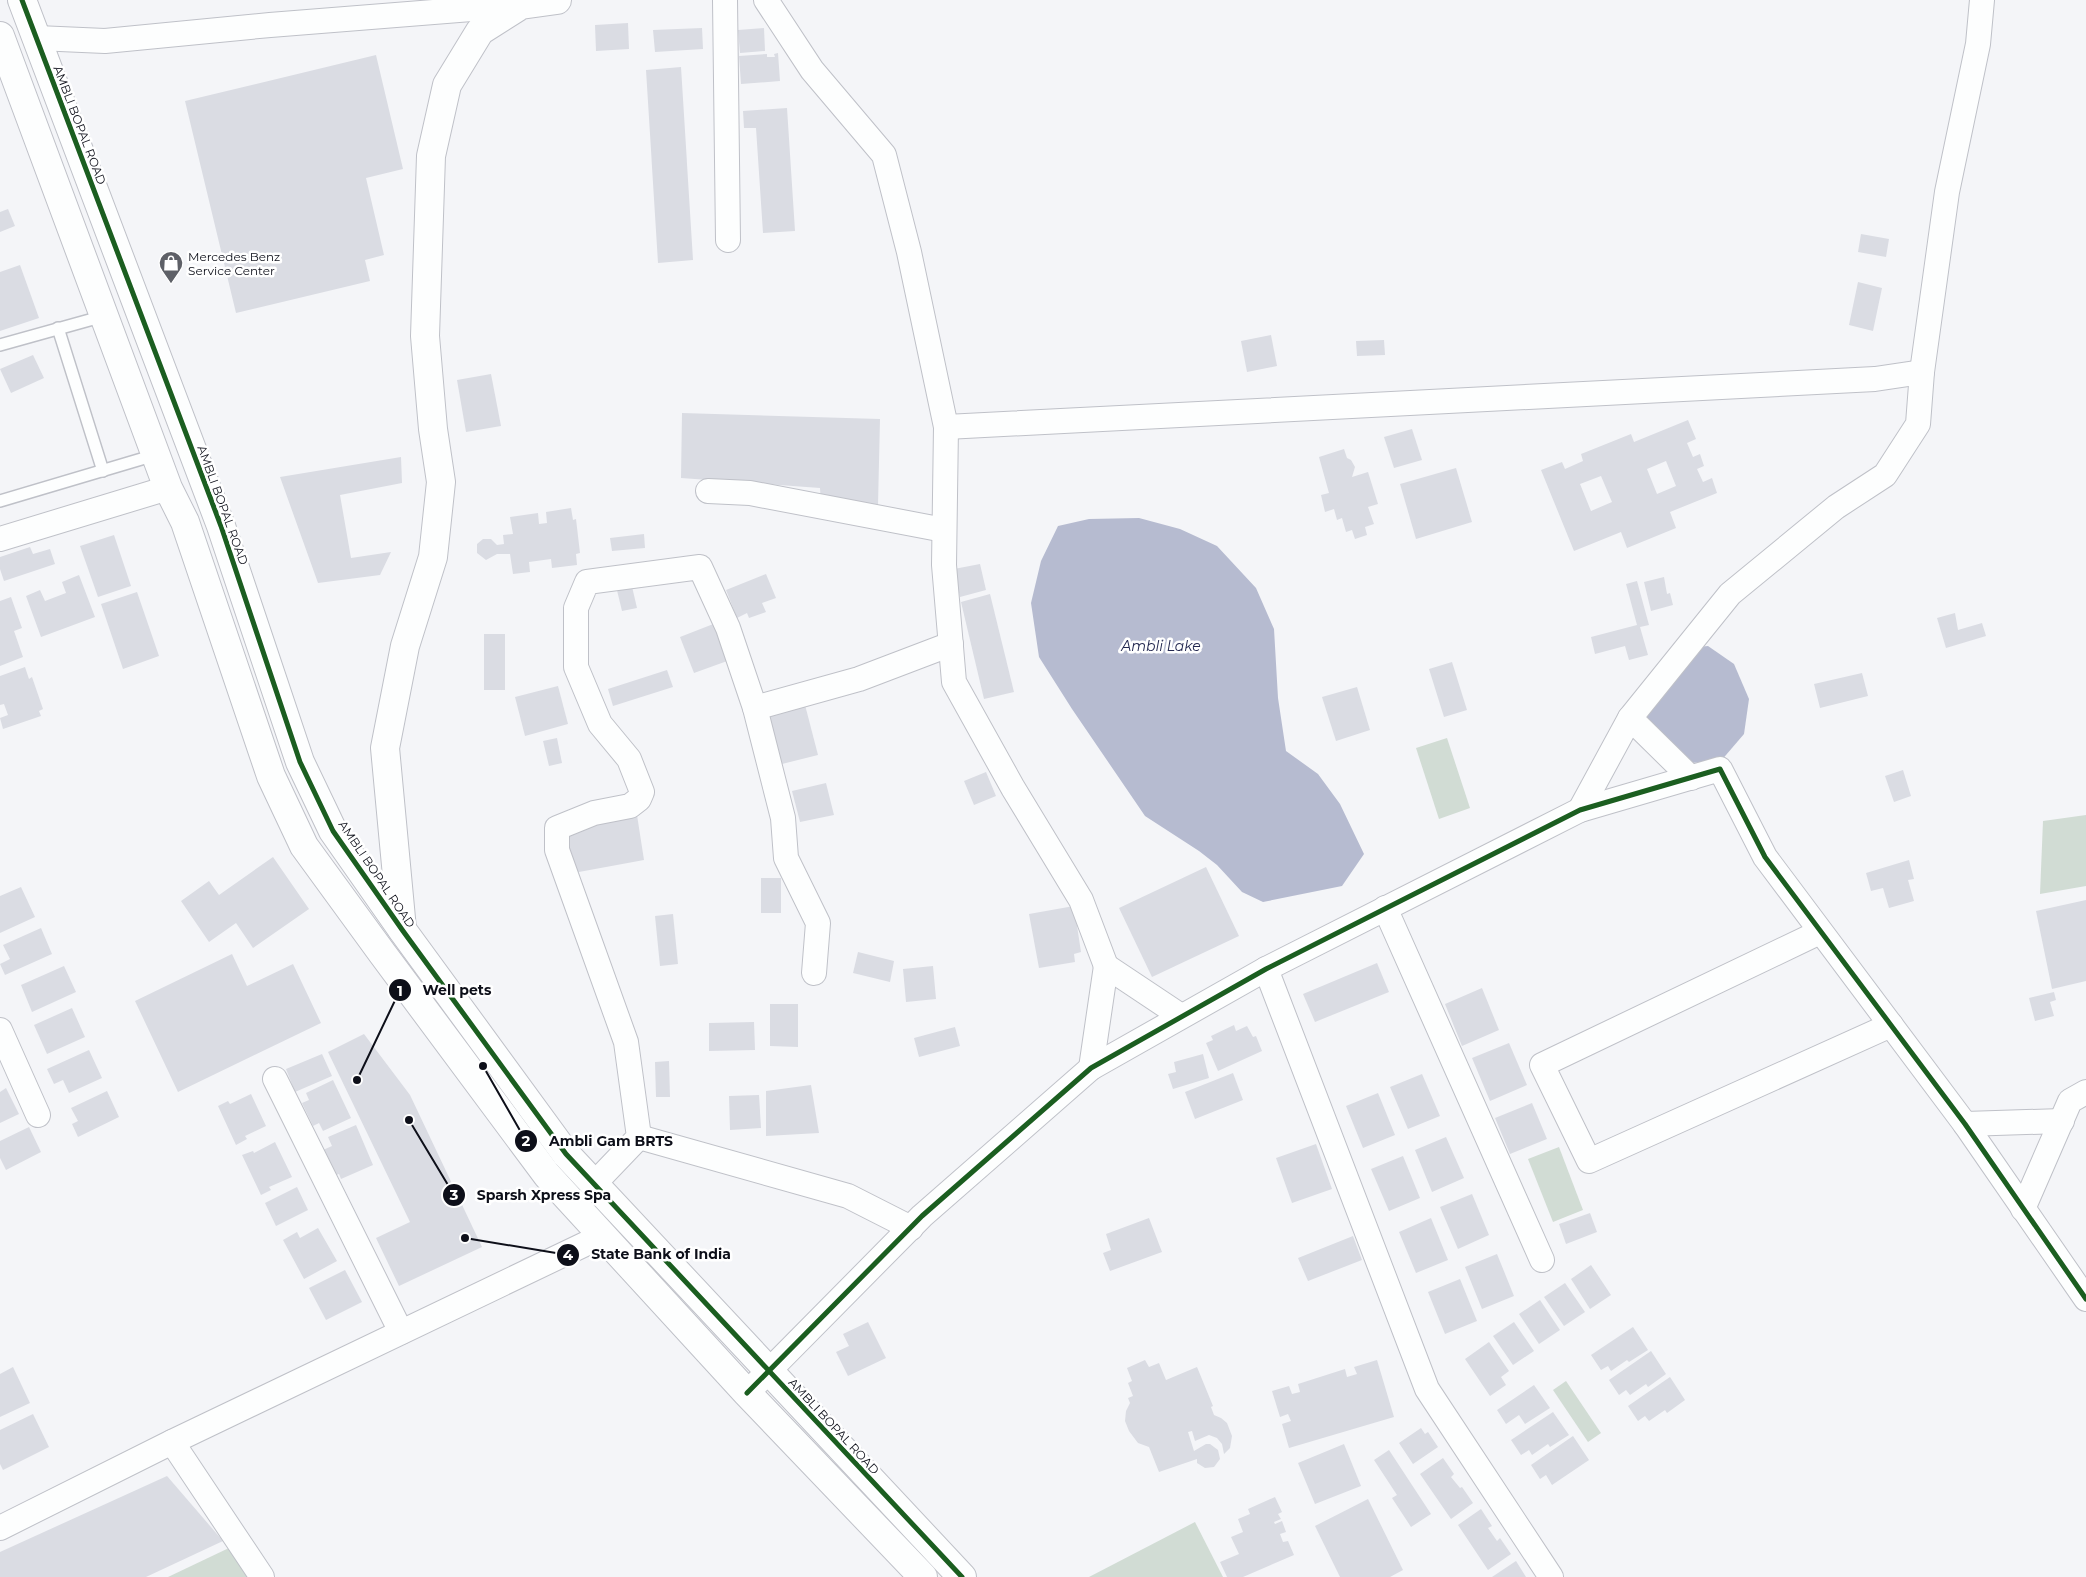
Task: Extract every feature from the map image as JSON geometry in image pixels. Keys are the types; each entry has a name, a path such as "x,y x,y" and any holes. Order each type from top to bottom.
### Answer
{"street":[{"name":"AMBLI BOPAL ROAD","path":"22,0 221,526 300,762 333,831 403,931 566,1154 962,1577"},
{"path":"37,38 105,41 521,5 557,0"},
{"path":"725,0 728,240"},
{"path":"766,0 812,70 884,155 909,252 946,427 944,565 954,682 1013,788 1081,900 1106,966 1091,1068"},
{"path":"1580,810 1630,718 1730,594 1836,507 1885,475 1918,424 1922,372 1947,192 1978,44 1982,0"},
{"path":"403,931 385,748 405,646 433,557 440,482 425,336 431,156 447,85 480,31 521,5"},
{"path":"0,36 6,69 104,316 168,488 185,522 271,776 304,846 547,1175 747,1394 924,1577"},
{"path":"946,427 1865,380 1922,372"},
{"path":"0,539 168,488"},
{"path":"708,491 750,493 944,530"},
{"path":"639,1137 626,1042 557,850 557,828 594,813 630,806 639,799 642,792 629,759 600,724 576,667 576,608 587,582 700,567 728,628 755,708 783,818 786,858 818,923 814,973"},
{"path":"755,708 859,679 951,644"},
{"path":"1630,718 1691,778"},
{"path":"747,1394 911,1228 1091,1068 1266,969 1580,810 1720,770 1765,857 1965,1124 2086,1299"},
{"path":"1385,908 1542,1260"},
{"path":"1820,932 1542,1065 1589,1161 1891,1025"},
{"path":"1106,966 1180,1016"},
{"path":"1266,969 1427,1389 1552,1577"},
{"path":"0,1030 38,1115"},
{"path":"275,1079 401,1332"},
{"path":"2023,1209 2070,1101 2086,1092"},
{"path":"1965,1124 2062,1121"},
{"path":"594,1184 639,1137"},
{"path":"639,1137 848,1196 911,1228"},
{"path":"547,1175 566,1154"},
{"path":"0,1528 172,1442 602,1236"},
{"path":"172,1442 262,1577"}],"lane":[{"path":"0,345 104,316"},
{"path":"58,328 102,471"},
{"path":"0,501 156,455"}],"shaded area":[{"path":"1447,738 1470,808 1439,819 1416,748"},
{"path":"2086,815 2086,886 2040,894 2043,821"},
{"path":"1559,1147 1583,1210 1553,1222 1528,1159"},
{"path":"1566,1381 1601,1433 1588,1442 1553,1390"},
{"path":"1195,1522 1223,1577 1089,1577"},
{"path":"231,1547 249,1577 168,1577"}],"water":[{"name":"Ambli Lake","path":"1139,518 1180,529 1217,546 1256,588 1274,629 1278,698 1286,751 1318,774 1340,804 1364,854 1342,886 1263,902 1242,892 1217,865 1145,816 1039,657 1031,603 1041,561 1058,526 1089,519"},
{"path":"1708,646 1734,664 1749,699 1744,734 1720,762 1683,763 1651,736 1644,705 1688,648"}],"building":[{"path":"628,23 629,49 596,51 595,25"},
{"path":"702,28 703,49 655,52 653,30"},
{"path":"764,28 765,51 740,53 738,30"},
{"path":"778,53 780,81 741,84 739,56 767,54 767,57 775,57 774,54"},
{"path":"376,55 403,169 366,178 384,255 365,260 370,281 236,313 185,101"},
{"path":"681,67 693,260 658,263 646,70"},
{"path":"787,108 795,231 763,233 756,128 744,128 743,111"},
{"path":"8,209 15,226 0,232 0,212"},
{"path":"1861,234 1889,239 1886,257 1858,252"},
{"path":"20,265 39,318 0,331 0,272"},
{"path":"1858,282 1882,288 1873,331 1849,325"},
{"path":"1271,335 1277,366 1247,372 1241,341"},
{"path":"1384,340 1385,355 1357,356 1356,341"},
{"path":"33,355 44,378 11,393 0,369"},
{"path":"491,374 501,426 466,432 457,380"},
{"path":"682,413 880,419 878,505 821,504 820,488 681,478"},
{"path":"1688,420 1696,439 1687,443 1693,457 1700,454 1704,466 1697,469 1703,482 1712,478 1717,493 1670,512 1676,528 1627,548 1621,532 1574,551 1541,470 1562,462 1565,469 1583,461 1581,454 1631,434 1634,442","holes":["1666,461 1676,486 1657,494 1647,469","1601,476 1612,502 1591,511 1580,484"]},
{"path":"1412,429 1422,460 1394,468 1384,437"},
{"path":"1344,449 1347,458 1351,460 1355,467 1352,477 1368,472 1378,504 1368,507 1374,524 1365,527 1367,535 1355,539 1352,530 1346,532 1342,518 1337,520 1334,509 1325,512 1321,495 1329,493 1319,457"},
{"path":"401,457 402,483 340,495 351,558 391,552 380,575 318,583 280,477"},
{"path":"1456,468 1472,522 1416,539 1400,484"},
{"path":"571,508 573,520 576,519 580,553 576,554 577,565 552,568 551,559 529,562 530,572 513,574 510,554 497,554 486,560 477,553 477,544 483,539 491,539 497,545 504,544 503,535 513,534 510,517 538,513 539,524 547,523 546,512"},
{"path":"644,534 645,548 612,551 610,538"},
{"path":"114,535 131,586 98,597 80,546"},
{"path":"30,547 33,554 50,549 55,564 4,581 0,569 0,557"},
{"path":"980,564 986,590 960,597 954,569"},
{"path":"766,574 776,598 762,603 766,612 749,618 747,613 737,618 726,590"},
{"path":"79,575 95,617 41,637 26,596 40,590 45,601 66,593 62,582"},
{"path":"1664,577 1667,594 1670,593 1673,605 1651,611 1644,582"},
{"path":"630,578 637,608 622,611 615,582"},
{"path":"1637,581 1649,625 1640,627 1648,655 1629,660 1625,646 1595,654 1591,637 1637,625 1626,584"},
{"path":"137,592 159,656 123,669 101,604"},
{"path":"990,594 1014,692 984,699 961,602"},
{"path":"11,597 22,628 14,631 23,657 0,666 0,601"},
{"path":"1955,613 1958,630 1982,623 1986,636 1946,648 1937,618"},
{"path":"721,621 730,660 694,673 680,637"},
{"path":"484,634 505,634 505,690 484,690"},
{"path":"1452,662 1467,710 1444,717 1429,669"},
{"path":"25,667 29,679 32,677 43,709 39,711 41,716 3,729 0,718 8,715 4,704 0,705 0,676"},
{"path":"667,670 673,687 613,706 608,689"},
{"path":"1862,673 1868,696 1820,708 1814,684"},
{"path":"558,686 568,724 525,736 515,697"},
{"path":"1357,687 1370,730 1336,741 1322,697"},
{"path":"804,701 818,755 778,765 764,711"},
{"path":"557,738 562,763 549,766 543,741"},
{"path":"1903,770 1911,796 1894,802 1885,776"},
{"path":"986,772 996,796 974,805 964,781"},
{"path":"826,783 834,815 800,822 792,791"},
{"path":"637,815 644,860 568,874 561,833 587,829 586,824"},
{"path":"273,857 309,909 253,948 236,923 209,942 181,901 209,881 219,895"},
{"path":"1909,860 1914,879 1908,880 1914,901 1889,908 1883,888 1871,891 1866,873"},
{"path":"1206,867 1239,936 1152,977 1119,908"},
{"path":"761,878 781,878 781,913 761,913"},
{"path":"21,887 35,917 0,933 0,896"},
{"path":"2086,900 2086,981 2052,989 2036,911"},
{"path":"1074,906 1081,952 1074,954 1075,962 1039,968 1029,914"},
{"path":"673,914 678,964 660,966 655,916"},
{"path":"41,928 52,954 5,975 0,964 10,959 3,945"},
{"path":"858,952 894,961 890,982 853,973"},
{"path":"232,954 247,986 293,964 321,1023 178,1092 135,1001"},
{"path":"1377,963 1389,992 1315,1022 1303,994"},
{"path":"64,966 76,992 32,1012 21,985"},
{"path":"933,966 936,999 906,1002 903,969"},
{"path":"1482,988 1499,1030 1462,1046 1445,1004"},
{"path":"2054,992 2056,1000 2050,1002 2054,1016 2035,1021 2029,998"},
{"path":"770,1004 798,1004 798,1047 770,1046"},
{"path":"72,1008 85,1037 47,1054 34,1025"},
{"path":"754,1022 755,1050 709,1051 709,1023"},
{"path":"1234,1025 1236,1031 1247,1026 1253,1037 1256,1036 1262,1051 1218,1071 1206,1043 1213,1040 1211,1036"},
{"path":"955,1027 960,1046 919,1057 914,1038"},
{"path":"364,1034 410,1095 482,1247 399,1286 376,1238 410,1222 328,1052"},
{"path":"1509,1043 1527,1085 1490,1101 1472,1058"},
{"path":"89,1050 102,1078 69,1093 63,1080 54,1084 47,1069"},
{"path":"322,1054 332,1076 295,1092 286,1069"},
{"path":"1203,1054 1209,1078 1173,1089 1168,1074 1176,1072 1174,1062"},
{"path":"669,1061 670,1097 656,1097 655,1062"},
{"path":"1233,1073 1243,1100 1195,1119 1185,1092"},
{"path":"1422,1074 1440,1116 1408,1129 1390,1087"},
{"path":"333,1080 351,1118 323,1131 319,1123 313,1126 302,1103 309,1100 306,1093"},
{"path":"811,1085 819,1133 766,1136 766,1091"},
{"path":"6,1088 19,1114 0,1123 0,1092"},
{"path":"107,1091 119,1117 78,1137 72,1124 78,1121 71,1108"},
{"path":"1378,1093 1395,1135 1363,1148 1346,1106"},
{"path":"251,1094 266,1126 245,1136 247,1139 236,1145 218,1106 228,1101 230,1104"},
{"path":"759,1095 761,1128 730,1130 729,1096"},
{"path":"1532,1103 1547,1139 1510,1154 1495,1118"},
{"path":"356,1125 373,1165 341,1179 339,1174 334,1176 323,1150 332,1146 328,1137"},
{"path":"29,1127 41,1152 6,1170 0,1158 0,1141"},
{"path":"1446,1137 1464,1178 1432,1192 1415,1150"},
{"path":"275,1142 292,1177 269,1187 271,1190 261,1195 242,1155 253,1151 254,1153"},
{"path":"1316,1144 1332,1189 1292,1203 1276,1158"},
{"path":"1403,1156 1420,1198 1389,1211 1371,1169"},
{"path":"297,1187 308,1210 276,1226 265,1203"},
{"path":"1472,1194 1489,1235 1458,1249 1440,1207"},
{"path":"1590,1213 1597,1232 1566,1244 1559,1224"},
{"path":"1149,1218 1162,1252 1110,1271 1103,1253 1111,1250 1106,1234"},
{"path":"1431,1218 1448,1260 1416,1273 1399,1232"},
{"path":"318,1228 337,1261 304,1279 283,1240 297,1232 300,1238"},
{"path":"1353,1236 1362,1260 1308,1281 1298,1258"},
{"path":"1497,1254 1514,1296 1482,1309 1465,1267"},
{"path":"1591,1265 1611,1295 1590,1309 1571,1279"},
{"path":"345,1270 362,1302 326,1320 309,1288"},
{"path":"1460,1279 1477,1321 1445,1334 1428,1292"},
{"path":"1565,1283 1585,1312 1564,1326 1544,1297"},
{"path":"1540,1300 1560,1330 1539,1344 1519,1314"},
{"path":"868,1322 886,1358 848,1376 836,1352 849,1346 843,1334"},
{"path":"1514,1322 1534,1351 1513,1365 1493,1336"},
{"path":"1633,1327 1648,1350 1629,1362 1627,1360 1611,1371 1608,1366 1601,1370 1591,1355"},
{"path":"1489,1342 1509,1371 1501,1377 1506,1385 1490,1396 1465,1359"},
{"path":"1651,1351 1666,1374 1648,1387 1646,1384 1630,1395 1626,1390 1619,1395 1609,1380"},
{"path":"1145,1360 1149,1367 1159,1363 1166,1380 1197,1367 1213,1406 1211,1407 1214,1415 1227,1423 1232,1436 1230,1448 1224,1454 1222,1444 1217,1438 1209,1435 1195,1441 1192,1431 1188,1432 1194,1451 1206,1444 1210,1444 1218,1450 1220,1459 1214,1467 1205,1468 1197,1463 1197,1459 1159,1472 1149,1447 1138,1443 1129,1431 1125,1421 1126,1411 1130,1403 1128,1398 1133,1396 1128,1383 1132,1381 1127,1368"},
{"path":"1377,1360 1394,1417 1289,1448 1282,1424 1291,1421 1288,1414 1280,1417 1272,1391 1289,1386 1292,1394 1300,1392 1298,1384 1345,1369 1347,1377 1357,1374 1354,1367"},
{"path":"13,1367 30,1403 0,1417 0,1374"},
{"path":"1670,1377 1685,1400 1667,1413 1665,1410 1649,1421 1645,1416 1638,1421 1628,1406"},
{"path":"1534,1385 1550,1408 1525,1424 1519,1415 1506,1424 1497,1410"},
{"path":"1553,1412 1569,1435 1550,1447 1548,1444 1532,1455 1529,1450 1521,1455 1511,1440"},
{"path":"33,1414 49,1447 3,1470 0,1464 0,1430"},
{"path":"1421,1428 1425,1434 1428,1432 1438,1447 1413,1464 1399,1443"},
{"path":"1573,1436 1589,1460 1552,1485 1546,1475 1540,1479 1531,1465"},
{"path":"1344,1444 1361,1486 1315,1504 1298,1463"},
{"path":"1389,1450 1431,1514 1411,1527 1392,1498 1397,1495 1374,1460"},
{"path":"1443,1458 1454,1474 1451,1477 1460,1488 1462,1487 1473,1503 1451,1519 1420,1474"},
{"path":"167,1476 223,1541 146,1577 0,1577 0,1552"},
{"path":"1275,1497 1282,1512 1278,1514 1281,1519 1274,1522 1275,1524 1282,1521 1286,1532 1280,1534 1283,1542 1288,1541 1294,1555 1243,1577 1227,1577 1220,1562 1239,1554 1231,1537 1243,1532 1238,1519 1250,1514 1248,1509"},
{"path":"1368,1499 1403,1570 1390,1577 1340,1577 1315,1526"},
{"path":"1481,1509 1492,1526 1488,1528 1497,1541 1500,1538 1511,1554 1488,1570 1458,1525"},
{"path":"1516,1561 1526,1577 1492,1577"}],"cycle path":[{"path":"22,0 221,526 300,762 333,831 403,931 566,1154 962,1577"},
{"path":"747,1393 922,1216 1091,1068 1266,969 1580,810 1720,769 1765,857 1965,1124 2086,1299"}],"place":[{"name":"Mercedes Benz Service Center","path":"171,284"},
{"name":"Ambli Gam BRTS","path":"483,1066"},
{"name":"Well pets","path":"357,1080"},
{"name":"Sparsh Xpress Spa","path":"409,1120"},
{"name":"State Bank of India","path":"465,1238"}]}
